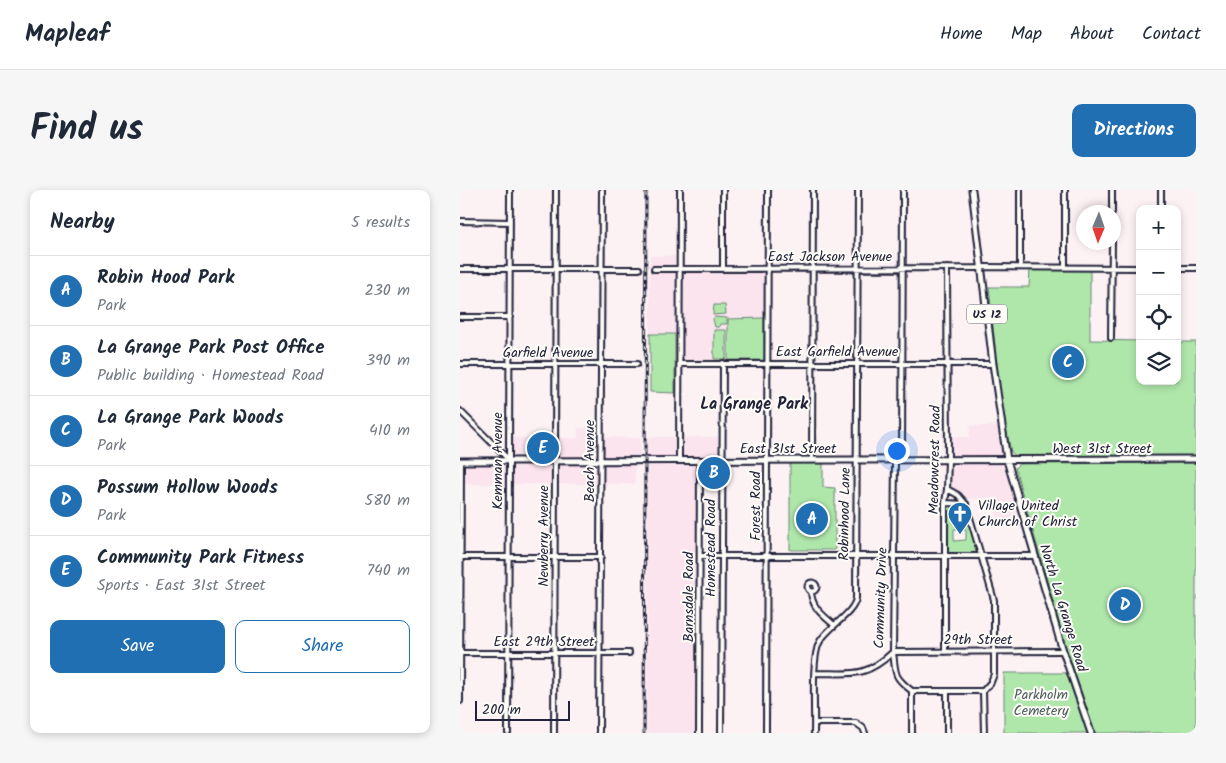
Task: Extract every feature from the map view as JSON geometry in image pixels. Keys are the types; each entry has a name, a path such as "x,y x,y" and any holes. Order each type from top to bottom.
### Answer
{"main road":[{"name":"US 12","path":"972,190 993,364 1007,460"},
{"name":"East 31st Street","path":"460,461 1007,460"},
{"name":"West 31st Street","path":"1007,460 1196,460"},
{"name":"North La Grange Road","path":"1007,460 1063,651 1091,733"}],"street":[{"name":"Kemman Avenue","path":"508,733 510,190"},
{"name":"Newberry Avenue","path":"554,733 556,190"},
{"name":"Beach Avenue","path":"599,733 602,190"},
{"path":"679,460 680,190"},
{"path":"723,190 723,268"},
{"name":"Forest Road","path":"766,733 768,190"},
{"path":"812,460 813,190"},
{"name":"Robinhood Lane","path":"814,733 815,673 818,645 856,602 858,190"},
{"path":"902,460 903,190"},
{"path":"1020,190 1020,267"},
{"path":"1065,190 1066,267"},
{"path":"1112,190 1112,205"},
{"path":"1161,190 1161,205"},
{"path":"460,221 510,222"},
{"path":"1111,338 1112,250"},
{"name":"Meadowcrest Road","path":"945,652 944,556 948,460 947,268"},
{"name":"East Jackson Avenue","path":"654,269 1136,268"},
{"path":"1181,268 1196,268"},
{"path":"460,269 639,269"},
{"path":"460,317 510,317"},
{"name":"Garfield Avenue","path":"460,364 637,364"},
{"name":"East Garfield Avenue","path":"680,364 993,364"},
{"name":"Homestead Road","path":"721,733 723,364"},
{"path":"460,411 509,460"},
{"name":"Barnsdale Road","path":"699,733 700,460"},
{"name":"Community Drive","path":"815,673 862,672 875,667 893,652 895,460"},
{"path":"460,461 460,701"},
{"path":"947,489 958,495 966,504 994,600 994,674 992,682 984,691 984,733"},
{"path":"945,503 966,504"},
{"path":"700,556 1034,556"},
{"path":"460,557 600,557"},
{"path":"812,592 812,600 816,608 834,625"},
{"name":"29th Street","path":"893,652 1063,651"},
{"path":"893,652 897,677 912,691 984,691"},
{"name":"East 29th Street","path":"460,654 629,654"},
{"path":"912,691 912,733"},
{"path":"947,691 947,733"},
{"path":"814,723 856,724 863,728 865,733"}],"shaded area":[{"path":"650,256 681,256 681,273 764,273 764,360 682,360 681,393 650,392"},
{"path":"970,426 999,426 1006,459 947,459 946,437 969,437"},
{"path":"578,428 601,428 601,437 640,438 640,456 635,457 635,484 462,484 462,460 508,459 490,440 498,432 508,431 509,438 578,438"},
{"path":"648,437 724,437 724,459 648,459"},
{"path":"946,461 1006,462 1024,528 1001,528 992,498 966,499 946,487"},
{"path":"648,465 695,465 698,468 696,733 647,733"}],"green space":[{"path":"1030,270 1090,270 1090,340 1136,341 1136,385 1181,385 1181,342 1196,342 1196,456 1016,456 1011,452 1001,405 989,287 1029,287"},
{"path":"714,305 725,305 726,314 713,315"},
{"path":"715,317 727,318 727,324 720,324 719,327 715,327 713,319"},
{"path":"764,318 764,360 728,360 728,319"},
{"path":"714,330 726,330 726,359 714,359"},
{"path":"650,334 675,334 675,393 650,392"},
{"path":"790,461 823,462 823,487 835,488 835,550 790,550"},
{"path":"1196,463 1196,733 1095,733 1066,647 1015,468 1019,464"},
{"path":"949,505 965,506 978,549 976,553 949,554 947,552 947,507","holes":["954,529 966,529 966,540 954,541"]},
{"name":"Parkholm Cemetery","path":"1004,673 1067,673 1087,733 1004,733"}],"railway":[{"path":"644,733 646,190"}],"place":[{"name":"La Grange Park Woods","path":"1068,362"},
{"name":"Community Park Fitness","path":"543,448"},
{"name":"La Grange Park Post Office","path":"714,473"},
{"name":"Robin Hood Park","path":"812,519"},
{"name":"Village United Church of Christ","path":"960,535"},
{"name":"Possum Hollow Woods","path":"1125,605"}],"district":[{"name":"La Grange Park","path":"754,404"}]}
